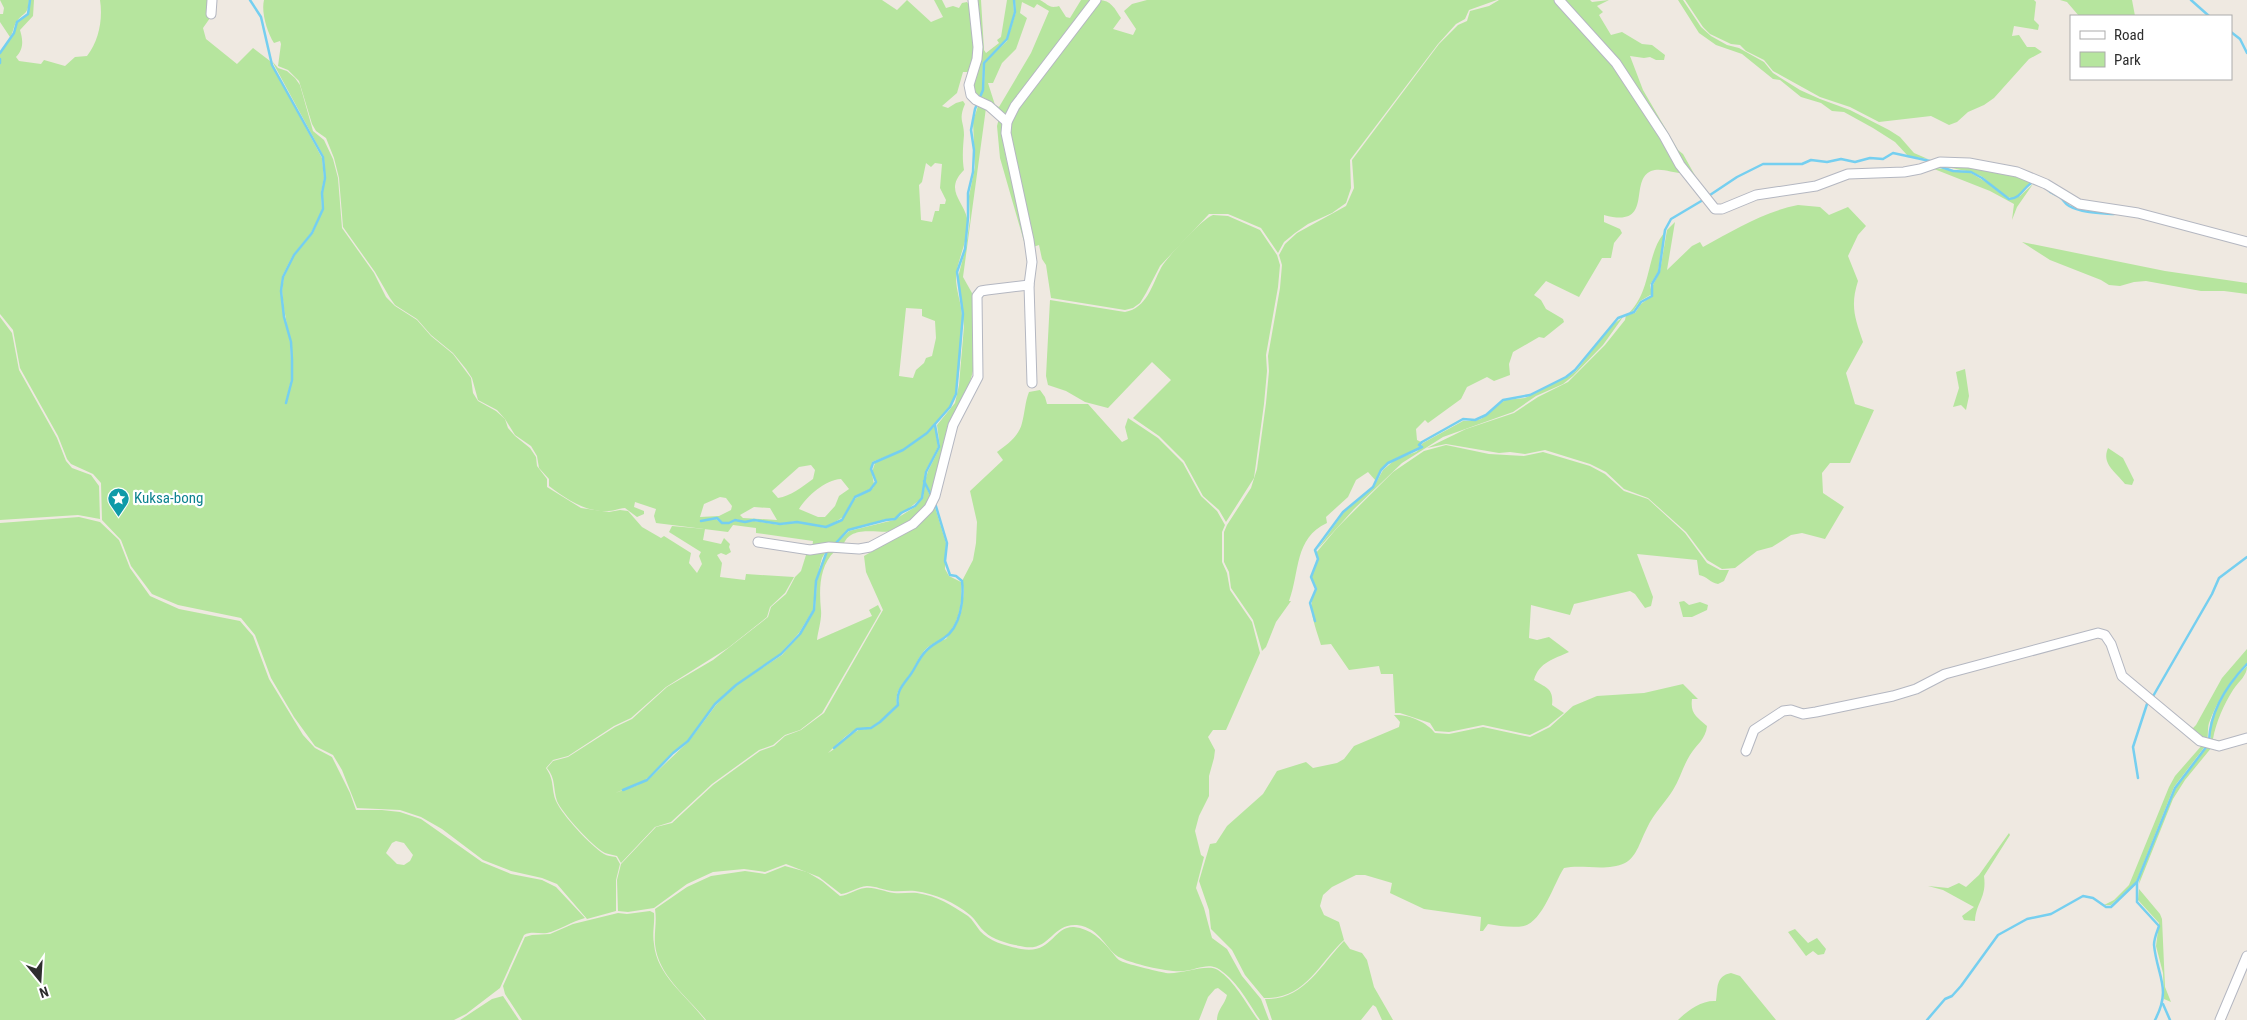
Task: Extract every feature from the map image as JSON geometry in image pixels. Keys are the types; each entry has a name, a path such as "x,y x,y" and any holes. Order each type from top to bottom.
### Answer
{"street":[{"path":"212,0 212,14"},
{"path":"973,0 978,48 977,59 969,85 971,94 976,100 989,106 1007,122"},
{"path":"1032,383 1029,285 1032,262 1029,240 1008,148 1007,122 1015,106 1096,0"},
{"path":"1558,0 1616,63 1664,136 1680,166 1716,209 1722,209 1756,195 1816,186 1848,174 1904,172 1940,162 1969,163 2017,172 2046,184 2079,204 2138,213 2247,242"},
{"path":"758,542 810,550 830,547 859,549 870,547 921,517 929,508 935,496 953,425 978,377 977,296 981,291 1029,285"},
{"path":"1746,751 1754,730 1783,711 1791,710 1803,714 1893,696 1916,689 1945,674 2098,634 2105,635 2111,644 2122,676 2200,741 2219,746 2247,738"},
{"path":"2220,1020 2247,956"}],"green space":[{"path":"0,0 29,0 27,11 16,23 10,37 0,22 0,14 3,14 4,8"},
{"path":"30,0 34,0 33,16 20,30 22,44 16,57 19,61 41,64 44,60 65,66 75,57 87,56 95,44 101,15 100,0 211,0 210,18 203,28 206,39 237,64 253,48 270,61 322,158 324,178 321,193 322,210 311,233 293,255 282,277 281,291 284,307 282,291 284,277 294,256 313,233 323,210 322,193 325,178 324,157 272,61 278,68 287,71 300,85 313,131 324,140 333,159 338,178 342,228 374,273 386,297 395,306 417,320 431,336 453,354 471,378 473,393 478,401 496,411 505,419 508,428 530,448 536,457 537,466 547,479 547,487 581,508 609,512 628,511 642,527 661,538 664,536 691,553 689,563 697,573 702,564 699,556 701,552 669,532 672,526 705,529 703,540 721,544 724,538 730,544 731,552 726,555 721,553 717,555 722,563 720,577 745,580 746,574 794,577 785,593 770,607 767,617 728,648 666,687 631,718 614,726 568,756 553,760 546,768 551,777 556,801 564,814 577,830 598,850 605,855 616,857 620,864 616,880 616,911 587,919 557,884 542,878 511,871 483,860 442,829 421,817 400,810 357,808 342,770 333,755 315,746 294,717 271,678 255,635 241,618 178,605 152,594 131,566 121,540 102,520 101,483 93,474 71,464 67,459 58,436 20,368 13,330 0,314 0,54 14,33 17,23 28,14","holes":["287,325 291,341 292,380 285,405 291,380 290,342"]},
{"path":"264,0 882,0 897,10 907,0 931,22 943,17 934,0 942,0 946,8 953,6 959,8 962,3 967,2 972,6 976,48 972,72 963,72 957,93 942,106 948,108 963,101 965,104 962,117 964,130 964,170 955,183 956,195 965,212 968,225 956,278 962,315 960,359 957,384 952,402 937,423 925,433 935,426 938,447 925,472 922,498 894,520 886,519 848,530 837,542 829,546 812,549 813,541 756,533 756,528 733,525 728,532 656,523 654,516 656,509 635,502 634,507 644,511 644,514 637,517 625,508 609,511 593,510 562,496 549,486 549,479 539,468 537,456 531,446 515,435 497,410 478,400 472,378 453,353 431,335 417,319 395,305 375,272 343,227 339,178 334,158 326,138 316,131 312,124 299,81 288,70 278,66 281,44 280,41 274,43 269,33 265,22","holes":["926,163 931,167 935,163 942,164 940,188 946,200 945,204 940,204 939,211 935,211 932,222 921,220 919,185 922,182","906,308 922,309 922,316 935,321 936,338 932,356 926,358 924,363 916,370 913,378 899,376","910,445 875,463 872,472 876,482 873,488 853,500 842,520 826,528 816,526 829,526 843,517 854,497 870,489 874,484 871,469 872,462","811,465 815,470 813,479 792,493 778,498 772,491 799,467","841,479 849,489 839,496 835,506 825,517 818,517 799,509 817,490 835,480","720,497 726,498 732,506 731,510 719,516 700,517 704,504","754,507 770,508 777,520 743,518 740,515","717,518 722,523 729,523 735,519 745,522 736,520 729,524 722,524 716,519 699,521","754,519 777,524 797,521 815,526 797,522 780,525 754,521 745,522"]},
{"path":"975,0 981,0 984,50 986,53 999,43 997,40 1001,37 1007,0 1013,0 1014,13 1007,38 983,63 982,91 979,99 971,87 977,64"},
{"path":"1015,0 1040,0 1051,6 1059,6 1066,17 1070,18 1081,0 1091,0 1067,30 1006,118 980,100 984,88 985,62 1007,41 1016,12","holes":["1022,2 1034,8 1037,4 1049,11 1031,53 999,107 995,105 988,83 993,83 1002,63 1016,49 1027,18 1020,13"]},
{"path":"1099,0 1110,3 1121,18 1113,29 1133,35 1136,29 1124,11 1132,4 1147,0 1497,0 1469,10 1465,19 1456,24 1438,44 1350,160 1351,188 1346,203 1332,213 1308,224 1295,233 1284,242 1278,253 1261,228 1228,214 1209,214 1160,266 1140,303 1133,308 1125,310 1051,298 1046,265 1042,259 1039,245 1033,247 1008,136 1014,114"},
{"path":"1499,0 1556,0 1613,64 1682,173 1663,170 1651,171 1644,176 1638,202 1635,210 1630,215 1620,218 1604,215 1604,222 1620,229 1622,233 1614,243 1611,258 1602,258 1579,297 1546,281 1534,295 1541,300 1546,309 1563,319 1564,322 1544,338 1539,337 1513,352 1509,364 1510,375 1494,381 1487,377 1467,387 1461,399 1428,423 1425,420 1416,429 1417,440 1421,442 1418,445 1420,447 1389,462 1383,467 1376,481 1368,472 1356,480 1348,497 1326,517 1327,523 1316,529 1303,547 1289,601 1291,601 1276,622 1266,647 1262,651 1253,620 1231,588 1229,572 1224,562 1224,532 1251,488 1257,469 1266,403 1269,371 1268,356 1280,288 1282,265 1279,255 1285,244 1297,233 1346,206 1354,188 1352,160 1439,44 1458,25 1467,21 1470,11 1489,6"},
{"path":"1562,0 1590,0 1592,2 1609,0 1597,6 1603,12 1599,15 1611,35 1622,32 1642,44 1652,45 1665,55 1664,60 1630,56 1643,90 1678,150 1683,154 1697,179 1697,183 1649,109"},
{"path":"1678,0 1683,0 1701,27 1711,36 1727,45 1739,48 1764,62 1773,73 1800,90 1850,110 1889,130 1900,137 1914,153 1928,159 1908,156 1895,142 1873,128 1844,112 1832,111 1821,103 1801,97 1780,80 1773,79 1742,54 1716,45 1699,33"},
{"path":"1685,0 2034,0 2036,2 2034,20 2039,25 2038,30 2014,26 2012,36 2019,35 2027,47 2035,47 2042,52 2029,59 1994,98 1968,112 1957,122 1949,125 1931,116 1879,122 1850,107 1820,97 1773,71 1764,60 1746,51 1740,45 1731,44 1710,34"},
{"path":"2060,0 2132,0 2135,15 2078,15 2067,2"},
{"path":"978,106 986,108 963,277 972,293 973,371 969,386 948,425 931,495 925,481 940,447 937,425 955,403 959,385 964,326 958,277 966,247 970,219 969,196 975,167 973,121"},
{"path":"999,118 1003,129 1004,148 1023,221 1025,245 1000,158 997,126"},
{"path":"1937,164 1994,168 2033,181 2019,195 2010,198 1981,176"},
{"path":"1929,167 1971,173 2009,200 2020,196 2033,184 2017,207 2012,220 2014,204 1990,191"},
{"path":"1798,205 1820,207 1829,215 1848,207 1866,226 1858,235 1848,256 1858,281 1854,298 1854,312 1863,342 1846,373 1855,404 1874,410 1850,463 1830,463 1822,473 1823,493 1844,507 1825,539 1802,533 1791,535 1772,547 1757,551 1735,568 1722,569 1707,560 1686,532 1648,498 1624,489 1606,472 1590,464 1545,450 1525,454 1499,453 1446,444 1427,448 1466,429 1514,413 1538,397 1568,382 1605,345 1625,320 1626,315 1635,313 1641,304 1653,295 1653,285 1660,271 1667,230 1675,222 1667,270 1692,246 1700,242 1703,247 1761,217"},
{"path":"1213,215 1228,216 1260,230 1277,255 1280,265 1266,355 1267,371 1264,404 1254,478 1226,522 1219,510 1203,496 1184,461 1159,436 1133,418 1171,380 1152,362 1108,408 1085,402 1066,391 1048,385 1046,376 1050,300 1125,312 1132,310 1144,301 1161,268 1170,256 1194,230"},
{"path":"1664,233 1658,272 1650,285 1652,294 1640,301 1633,311 1629,313 1642,294 1654,252"},
{"path":"2022,242 2165,271 2247,283 2247,294 2201,291 2146,281 2120,286 2109,285 2050,260"},
{"path":"0,317 12,333 19,370 57,438 66,461 72,468 91,475 99,486 100,519 78,515 0,520"},
{"path":"1623,317 1603,345 1563,384 1536,396 1513,412 1443,437 1402,463 1354,509 1317,550 1344,512 1373,488 1383,470 1396,459 1416,452 1422,447 1423,443 1463,421 1481,419 1505,400 1525,398 1567,377 1576,371 1610,327"},
{"path":"1965,369 1969,396 1966,410 1961,405 1953,407 1959,388 1956,372"},
{"path":"1040,390 1047,404 1088,404 1122,442 1128,439 1125,427 1128,418 1158,438 1183,463 1201,496 1217,511 1225,525 1222,532 1222,562 1227,573 1230,590 1252,622 1260,653 1226,730 1213,730 1208,737 1215,750 1209,776 1209,796 1199,816 1195,831 1201,855 1204,857 1196,888 1204,908 1212,938 1227,949 1242,976 1261,999 1269,1020 1260,1020 1236,985 1217,968 1205,966 1178,971 1134,963 1116,955 1092,931 1077,925 1061,929 1038,946 1030,947 1011,944 988,935 964,910 937,896 923,892 892,891 867,886 841,894 819,877 786,864 765,872 744,869 713,872 687,884 654,908 628,912 618,911 617,880 621,864 656,827 672,823 713,785 760,751 774,746 785,736 801,730 824,713 883,610 866,572 864,556 921,523 934,504 946,543 945,569 949,576 961,582 962,589 960,610 955,624 946,636 935,643 946,639 951,632 961,613 964,591 962,581 973,560 976,543 977,522 970,491 1003,460 997,452 1016,436 1021,428 1029,392","holes":["933,644 925,652 909,678 905,681 922,654","902,684 898,696 899,705 890,714 872,728 853,733 828,753 855,730 871,727 889,714 897,705 897,693"]},
{"path":"1446,445 1489,454 1524,456 1543,452 1590,466 1605,474 1624,491 1648,499 1685,533 1707,563 1720,570 1729,570 1724,581 1718,584 1699,575 1697,560 1637,554 1653,597 1651,606 1645,608 1635,594 1630,591 1574,604 1570,615 1531,605 1529,638 1537,640 1549,637 1569,652 1543,665 1534,680 1548,689 1552,695 1552,705 1564,713 1548,726 1530,735 1483,725 1449,732 1435,731 1430,723 1395,713 1393,674 1381,674 1379,666 1349,670 1331,644 1321,645 1314,624 1312,609 1312,602 1317,589 1311,577 1318,559 1316,553 1337,528 1393,472 1424,451"},
{"path":"2108,448 2123,458 2134,480 2132,485 2125,484 2110,468 2106,459"},
{"path":"925,484 931,498 925,508 908,524 898,530 868,531 852,534 843,546 833,546 849,531 894,520 915,507 923,498"},
{"path":"79,517 100,522 119,540 130,568 150,596 179,609 240,621 253,636 269,679 303,735 315,748 332,757 350,793 356,810 400,812 421,819 482,862 511,874 542,880 556,887 585,918 551,932 524,935 500,988 466,1014 454,1020 0,1020 0,523","holes":["396,841 404,843 413,855 410,861 404,865 397,864 386,853 392,843"]},
{"path":"828,548 822,558 816,581 813,610 799,633 780,654 735,685 714,705 688,740 641,783 648,780 689,741 716,705 736,685 782,655 800,634 815,610 817,581 822,562 829,549 835,551 826,564 821,579 821,617 817,640 872,616 869,610 878,605 881,611 822,713 800,730 785,735 773,745 759,750 712,784 671,822 655,827 621,863 617,856 605,853 593,844 565,813 557,801 553,780 547,768 553,761 568,757 615,727 632,719 667,687 713,660 768,617 771,607 786,594 795,577 801,571 806,555 811,555 811,550"},
{"path":"1684,601 1689,605 1700,602 1708,605 1707,610 1692,617 1683,617 1679,602"},
{"path":"2247,649 2247,663 2235,676 2220,699 2209,723 2206,743 2183,721 2193,728 2196,725 2222,678"},
{"path":"2247,666 2244,676 2233,690 2224,707 2213,739 2220,741 2247,734 2247,736 2220,744 2211,742 2210,726 2215,709 2235,679"},
{"path":"1683,684 1698,699 1692,699 1693,712 1707,726 1706,731 1703,738 1692,751 1673,790 1650,823 1633,857 1618,866 1564,868 1547,901 1531,923 1515,927 1488,924 1483,931 1480,931 1481,917 1424,909 1390,893 1392,883 1365,875 1356,875 1332,887 1323,895 1320,906 1324,915 1339,922 1344,940 1301,987 1278,997 1264,998 1245,975 1232,950 1211,929 1209,910 1199,881 1210,844 1216,843 1227,826 1263,794 1277,771 1306,762 1313,768 1337,763 1344,759 1354,746 1399,727 1400,722 1394,715 1417,720 1427,725 1435,733 1449,734 1483,727 1530,737 1550,727 1573,706 1597,696 1644,693"},
{"path":"2203,744 2206,745 2174,787 2136,882 2111,905 2104,905 2114,900 2129,885 2169,787 2175,776"},
{"path":"2209,745 2212,747 2185,780 2173,799 2139,884 2140,874 2176,787"},
{"path":"2009,833 2010,835 1984,876 1983,895 1977,909 1975,921 1964,920 1962,916 1974,907 1943,890 1928,886 1948,888 1959,883 1966,887 1979,875"},
{"path":"785,866 807,872 822,881 840,896 869,888 894,893 917,893 931,896 968,916 984,935 999,943 1016,948 1031,950 1039,948 1061,931 1074,927 1095,935 1122,962 1166,973 1213,968 1230,980 1258,1020 1217,1020 1218,1013 1227,995 1218,988 1208,997 1199,1020 706,1020 668,976 657,956 655,909 687,887 711,876 745,871 765,874"},
{"path":"2139,889 2162,919 2165,987 2171,1002 2164,999 2163,973 2156,946 2159,923 2138,900"},
{"path":"650,911 654,913 653,940 656,955 661,966 674,985 705,1020 522,1020 505,994 503,986 525,937 550,934 573,924 618,913 627,914"},
{"path":"1795,929 1808,943 1817,938 1826,949 1824,954 1818,955 1813,951 1806,956 1788,932"},
{"path":"1344,941 1350,949 1362,953 1367,960 1374,987 1393,1020 1382,1020 1376,1007 1373,1005 1361,1020 1272,1020 1265,999 1279,998 1301,988 1319,971"},
{"path":"1731,973 1740,976 1776,1020 1678,1020 1695,1006 1716,1001 1720,980"},
{"path":"503,996 519,1020 460,1020 492,999"}],"waterway":[{"path":"0,53 14,33 17,22 28,14 30,0"},
{"path":"250,0 261,17 272,65 323,157 325,178 322,193 323,209 312,233 294,255 283,277 281,291 284,317 291,342 292,360 292,380 286,403"},
{"path":"701,521 717,518 722,523 729,523 735,520 745,522 754,520 780,524 797,522 826,527 842,520 855,497 870,490 876,482 871,469 873,463 903,450 927,433 950,407 956,394 963,314 957,272 965,249 968,193 973,172 974,150 971,130 975,109 983,90 984,63 1007,39 1015,12 1014,0"},
{"path":"2191,0 2208,15"},
{"path":"2232,33 2240,39 2247,53"},
{"path":"1710,195 1737,177 1763,164 1802,164 1811,160 1827,162 1841,159 1855,162 1870,158 1883,159 1893,153 1930,161"},
{"path":"1938,166 1953,171 1971,172 2009,199 2017,197 2033,182"},
{"path":"2047,189 2060,197 2068,205 2079,210 2114,214"},
{"path":"1315,621 1310,603 1316,589 1311,577 1318,559 1315,550 1343,512 1373,487 1381,470 1388,463 1422,447 1419,445 1422,442 1463,419 1475,420 1486,415 1503,400 1530,395 1566,377 1575,370 1618,318 1634,312 1641,302 1652,296 1652,284 1659,272 1665,230 1671,219 1703,200"},
{"path":"835,544 848,530 895,519 901,513 915,506 922,498 926,472 939,447 935,425"},
{"path":"924,481 931,495"},
{"path":"834,748 857,729 871,728 880,722 898,705 900,690 920,658 950,633 958,620 962,604 962,581 956,576 950,575 945,561 947,543 935,503"},
{"path":"623,790 647,780 673,753 688,741 715,704 736,685 781,654 800,634 814,610 816,581 827,551"},
{"path":"2152,698 2212,594 2219,578 2247,557"},
{"path":"2209,741 2216,709 2226,690 2247,664"},
{"path":"2138,778 2133,747 2147,704"},
{"path":"1927,1020 1945,999 1952,996 1961,986 1998,935 2027,919 2051,914 2083,896 2093,898 2106,907 2111,907 2137,882 2175,788 2207,746"},
{"path":"2137,882 2137,902 2159,926 2154,945 2163,990 2160,1009 2155,1020"},
{"path":"2163,1004 2170,1020"}],"place":[{"name":"Kuksa-bong","path":"118,517"}]}
